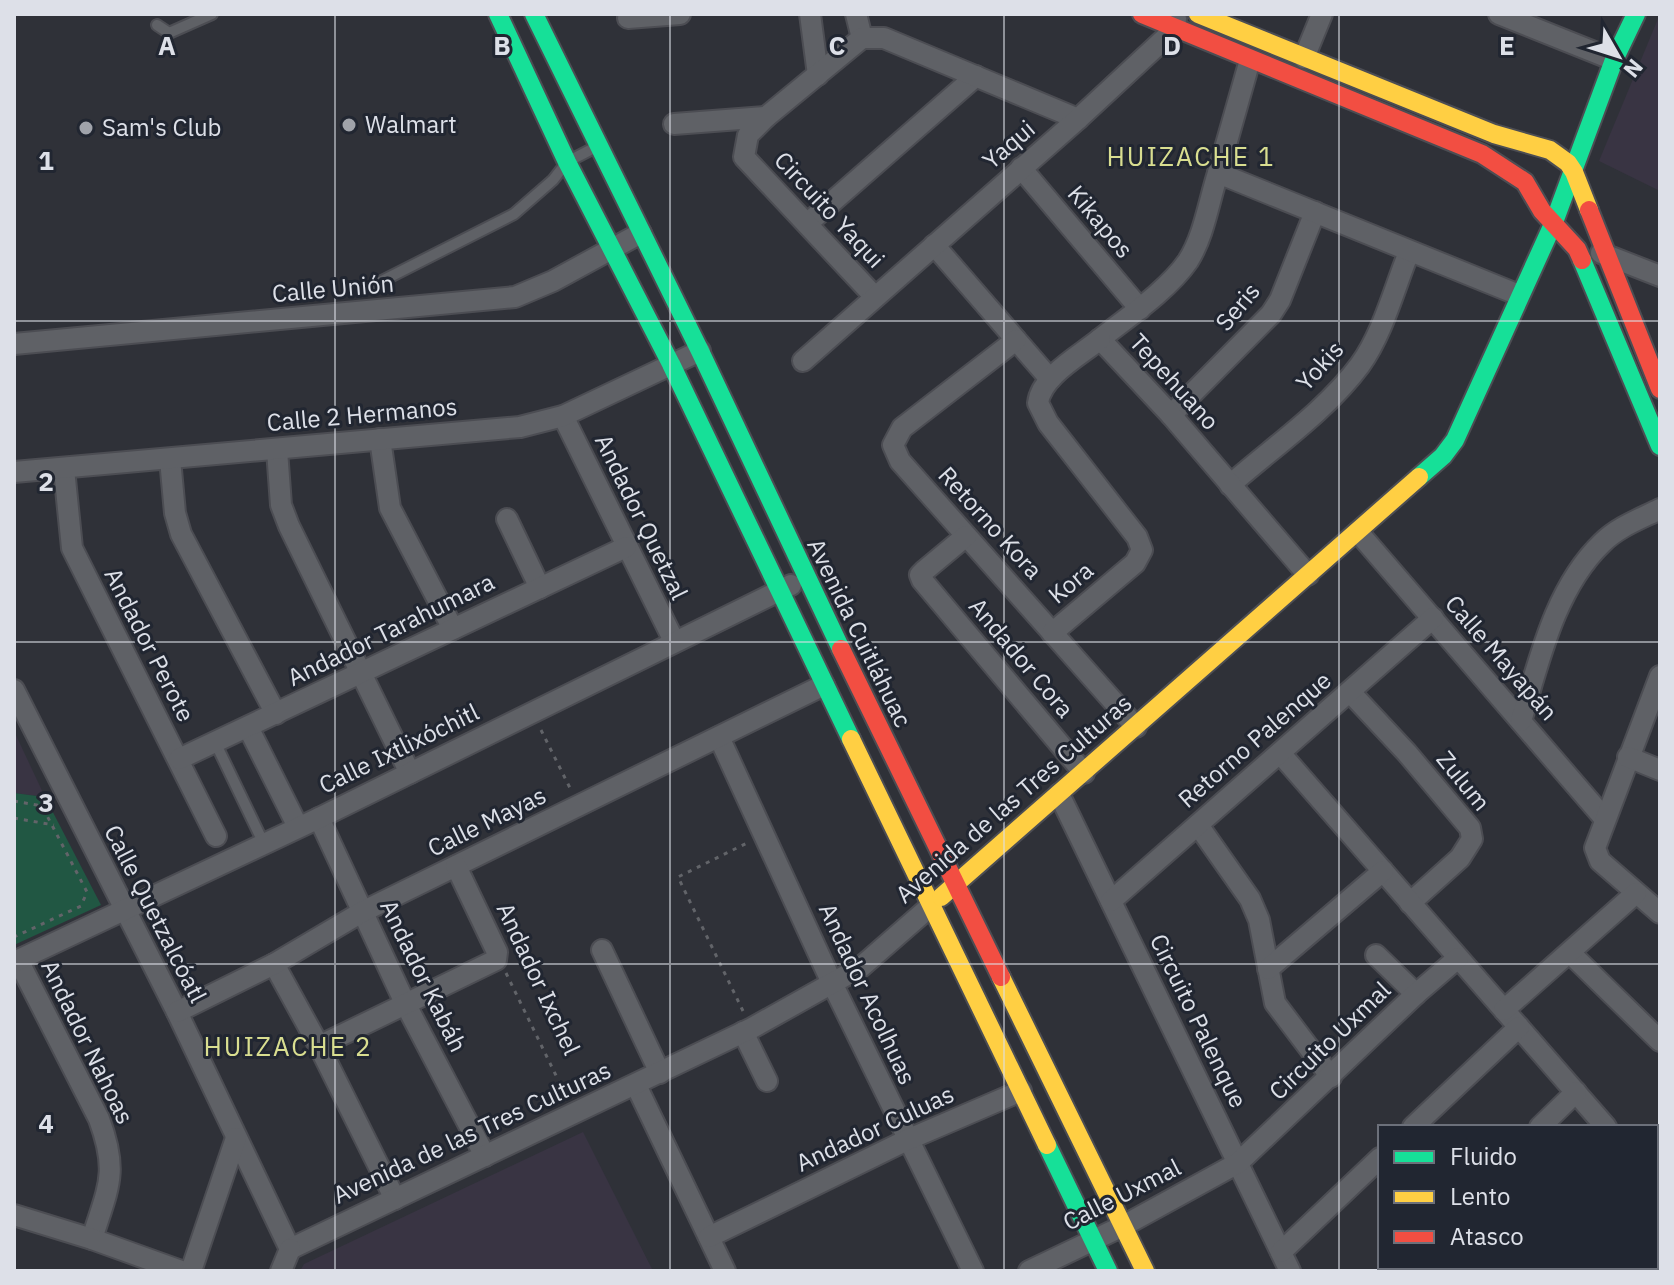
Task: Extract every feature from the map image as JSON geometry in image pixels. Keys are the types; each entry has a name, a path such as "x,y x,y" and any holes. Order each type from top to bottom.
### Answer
{"main road":[{"path":"498,14 567,162 671,364 1108,1271"},
{"name":"Avenida Cuitláhuac","path":"534,14 1145,1271"},
{"path":"1142,14 1176,21 1250,60 1482,154 1525,182 1542,211 1577,249 1660,446"},
{"path":"1198,14 1494,134 1564,157 1574,172 1660,389"},
{"path":"1614,60 1636,14"},
{"name":"Avenida de las Tres Culturas","path":"932,905 1443,456 1455,440 1554,222 1614,60"}],"street":[{"path":"628,18 680,14"},
{"path":"810,14 818,75"},
{"path":"856,14 862,38 884,38 1078,119"},
{"path":"1304,58 1322,14"},
{"path":"1499,14 1614,60"},
{"name":"Yaqui","path":"875,297 1078,119 1176,21"},
{"name":"Circuito Yaqui","path":"803,361 875,297 744,157 748,135 862,38"},
{"name":"Tepehuano","path":"1250,60 1198,239 1187,262 1140,309 1100,339 1171,415 1308,575"},
{"path":"808,223 976,76"},
{"path":"674,124 766,117"},
{"name":"Kikapos","path":"1021,168 1140,309"},
{"path":"1218,173 1519,295"},
{"name":"Seris","path":"1171,415 1271,314 1280,300 1315,212"},
{"name":"Calle Unión","path":"14,344 515,297 553,281 641,233"},
{"path":"934,245 1050,379 1100,339"},
{"path":"1577,249 1605,253 1660,276"},
{"name":"Yokis","path":"1230,485 1326,401 1362,362 1376,336 1409,252"},
{"name":"Retorno Kora","path":"1016,340 902,428 893,445 900,461 1052,633"},
{"name":"Calle 2 Hermanos","path":"14,472 520,427 563,416 700,351"},
{"name":"Kora","path":"1050,379 1038,398 1041,411 1137,537 1142,550 1135,563 1052,633 1136,727"},
{"name":"Andador Quetzal","path":"563,416 674,641"},
{"path":"380,439 390,508 453,629"},
{"path":"277,450 281,505 289,526 410,773"},
{"path":"170,459 175,513 181,534 276,714"},
{"name":"Andador Perote","path":"64,469 72,548 216,836"},
{"path":"1521,721 1552,625 1580,568 1602,542 1660,509"},
{"path":"507,519 540,588"},
{"name":"Calle Mayapán","path":"1358,532 1604,818"},
{"name":"Andador Cora","path":"966,536 920,575 1084,773"},
{"name":"Andador Tarahumara","path":"179,759 626,547"},
{"name":"Calle Ixtlixóchitl","path":"16,961 319,818 806,578"},
{"name":"Retorno Palenque","path":"1111,901 1433,618"},
{"path":"1660,676 1596,842 1596,854 1600,861 1660,913"},
{"name":"Calle Mayas","path":"177,1012 274,964 362,912 824,685"},
{"name":"Calle Quetzalcóatl","path":"14,690 177,1012 290,1249"},
{"name":"Zulum","path":"1350,692 1470,828 1472,839 1460,858 1410,903"},
{"path":"248,727 298,827"},
{"name":"Andador Acolhuas","path":"719,737 832,983 973,1271"},
{"path":"1280,753 1604,1125"},
{"path":"1628,757 1660,770"},
{"name":"Circuito Palenque","path":"1059,794 1290,1271"},
{"name":"Andador Kabáh","path":"319,818 405,1003 485,1156"},
{"path":"1198,825 1250,899 1259,920 1275,1003 1331,1077"},
{"name":"Andador Ixchel","path":"456,866 497,952 496,960"},
{"path":"1268,969 1383,871"},
{"path":"1504,1010 1636,893"},
{"name":"Avenida de las Tres Culturas","path":"290,1249 747,1030 861,967 932,905"},
{"path":"602,950 660,1073"},
{"path":"1570,953 1660,1041"},
{"path":"1376,955 1416,994"},
{"name":"Circuito Uxmal","path":"1238,1163 1458,958"},
{"path":"319,1046 496,960"},
{"name":"Andador Nahoas","path":"16,961 107,1140 111,1178 92,1239"},
{"path":"274,964 319,1046 395,1199"},
{"path":"1415,1125 1519,1027"},
{"path":"747,1030 767,1081"},
{"path":"636,1085 725,1271"},
{"name":"Andador Culuas","path":"709,1237 907,1140 1021,1091"},
{"path":"1542,1125 1576,1092"},
{"path":"191,1271 236,1138"},
{"path":"1281,1252 1378,1160"},
{"name":"Calle Uxmal","path":"1029,1271 1123,1226 1238,1163"},
{"path":"14,1215 181,1271"},
{"path":"281,1271 290,1249"}],"lane":[{"path":"157,25 169,33 212,14"},
{"path":"374,285 514,214 553,180 567,162 597,146"},
{"path":"215,742 264,844"}],"path":[{"path":"532,712 579,806"},
{"path":"14,801 37,805 44,810 87,892 81,906 14,937"},
{"path":"14,818 54,825"},
{"path":"747,1030 678,877 764,835"},
{"name":"Andador Ixchel","path":"496,960 505,970 574,1114"}],"shaded area":[{"path":"1660,14 1660,191 1599,161"},
{"path":"14,731 45,797 14,793"},
{"path":"583,1132 653,1271 300,1271 304,1264"}],"green space":[{"path":"14,793 45,797 101,905 14,945"}],"traffic: fast":[{"path":"498,14 567,162 671,364 851,739"},
{"path":"534,14 700,351 841,649"},
{"path":"1419,477 1443,456 1455,440 1554,222 1614,60 1636,14"},
{"path":"1582,260 1660,446"},
{"path":"1047,1145 1108,1271"}],"traffic: slow":[{"path":"1198,14 1494,134 1550,150 1568,163 1574,172 1589,210"},
{"path":"941,897 1419,477"},
{"path":"851,739 1047,1145"},
{"path":"1001,977 1145,1271"}],"traffic: jam":[{"path":"1142,14 1482,154 1525,182 1542,211 1577,249 1582,260"},
{"path":"1589,210 1660,389"},
{"path":"841,649 1001,977"}],"place":[{"name":"Walmart","path":"349,125"},
{"name":"Sam's Club","path":"86,128"}],"district":[{"name":"HUIZACHE 1","path":"1191,157"},
{"name":"HUIZACHE 2","path":"288,1047"}]}
